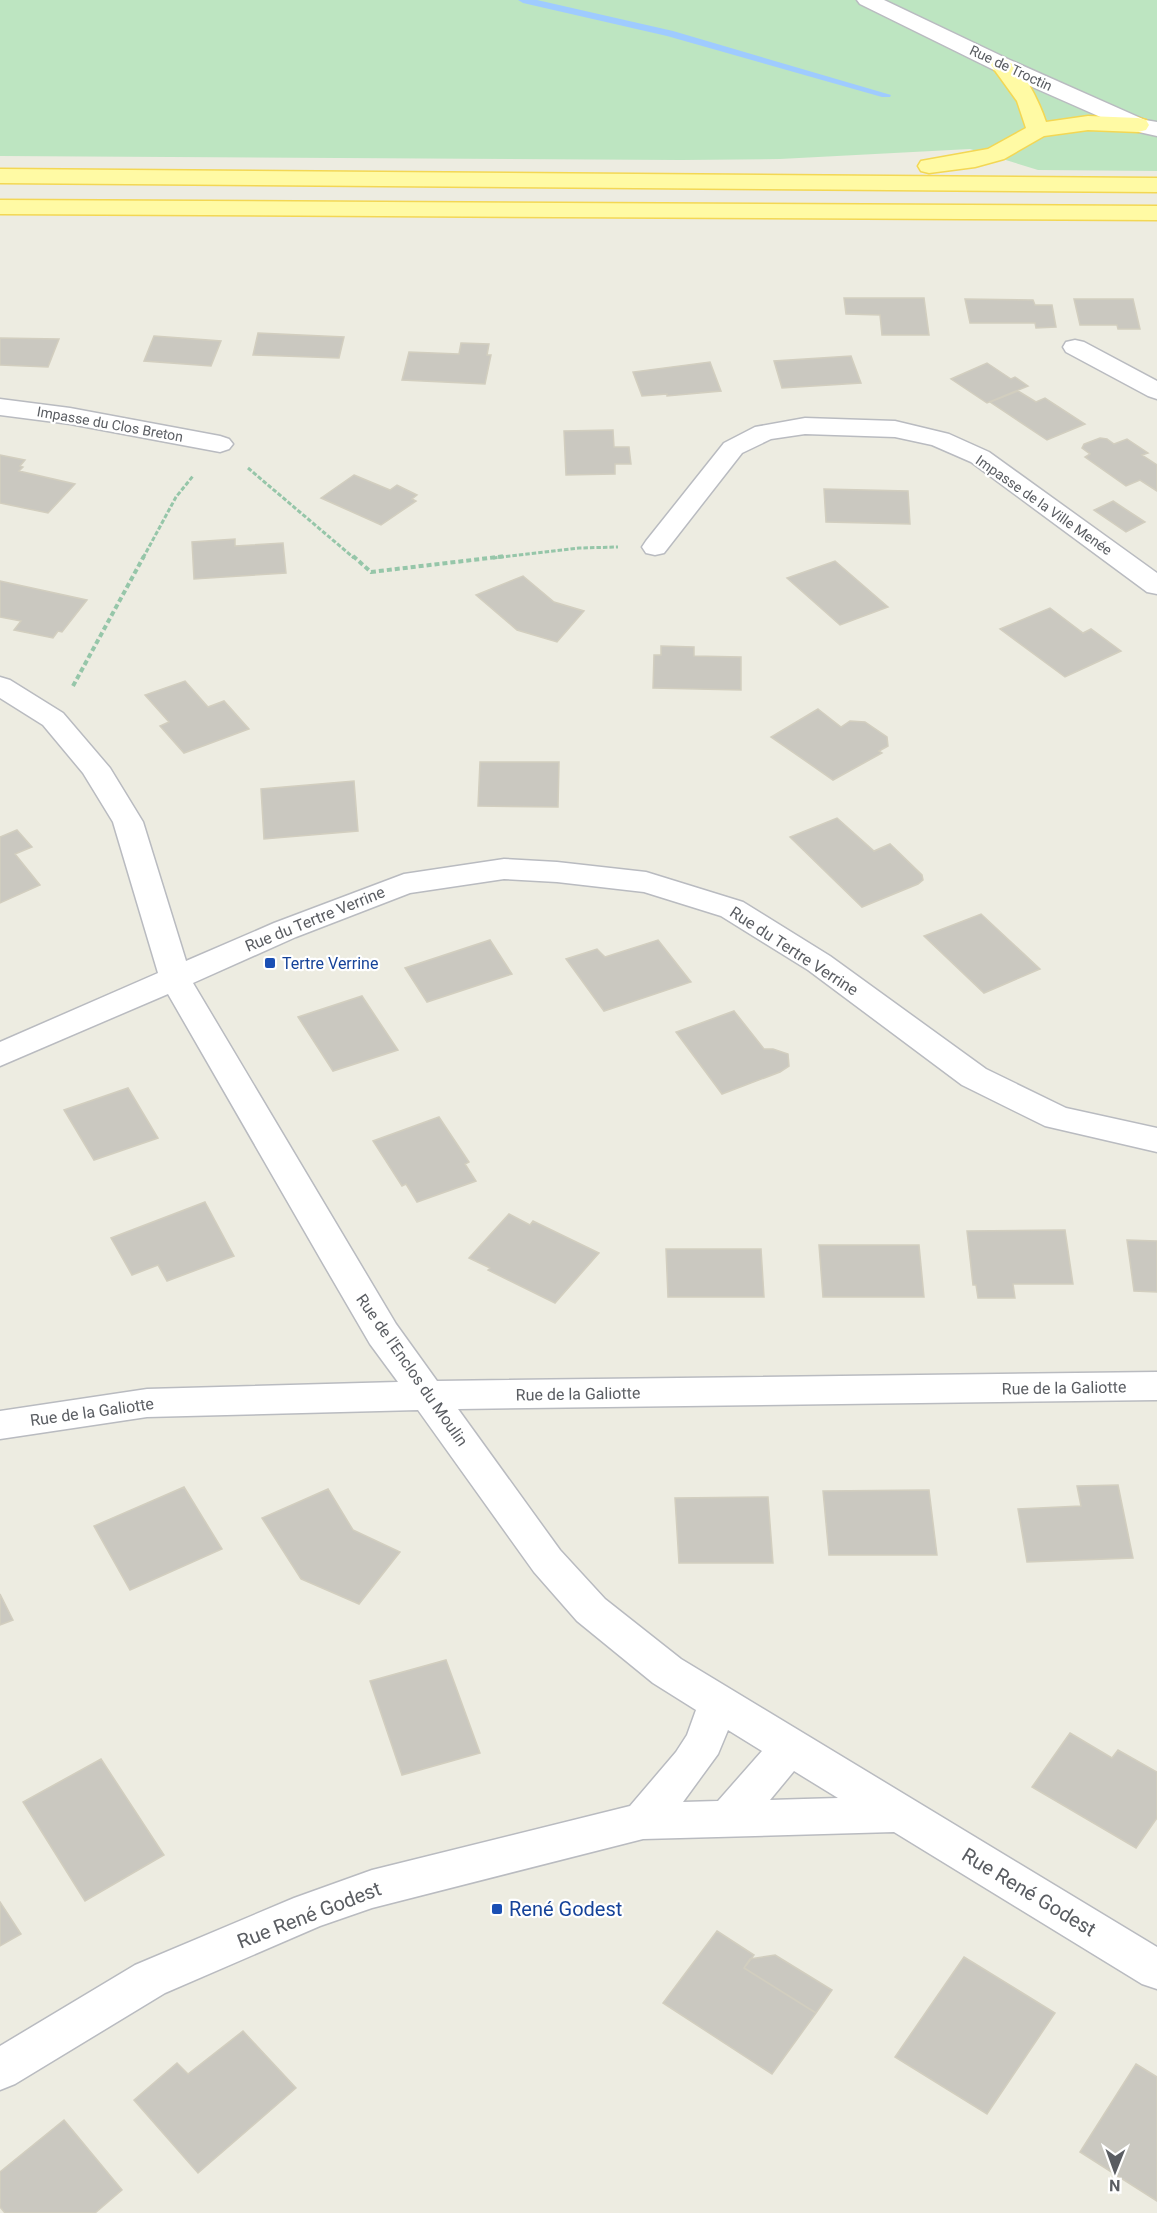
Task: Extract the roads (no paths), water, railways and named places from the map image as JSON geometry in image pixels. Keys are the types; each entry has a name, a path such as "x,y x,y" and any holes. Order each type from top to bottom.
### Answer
{"main road":[{"path":"1002,65 1028,100 1038,130"},
{"path":"749,181 803,168 881,168 945,165 975,160 996,154 1038,130 1088,123 1147,127"},
{"path":"0,176 1157,185"},
{"path":"0,207 1157,213"}],"street":[{"name":"Rue de Troctin","path":"867,0 1002,65 1147,127"},
{"path":"1075,347 1157,391"},
{"name":"Impasse du Clos Breton","path":"0,407 70,416 220,444"},
{"name":"Impasse de la Ville Menée","path":"655,547 733,448 764,432 805,426 895,429 940,439 980,457 1157,586"},
{"path":"0,686 53,719 95,768 128,822 175,978"},
{"name":"Rue du Tertre Verrine","path":"0,1055 285,930 404,884 504,869 557,872 646,882 732,909 819,963 974,1077 1057,1118 1157,1140"},
{"name":"Rue de l'Enclos du Moulin","path":"175,978 383,1334 547,1561 591,1610 667,1671 718,1704"},
{"name":"Rue de la Galiotte","path":"0,1425 147,1403 430,1396 1157,1386"},
{"path":"643,1821 690,1764 704,1742 718,1704"},
{"name":"Rue René Godest","path":"718,1704 1157,1970"},
{"path":"727,1820 790,1748"},
{"name":"Rue René Godest","path":"0,2070 150,1979 309,1911 372,1889 643,1821 902,1814"}],"waterway":[{"path":"523,0 669,33 886,95"}],"place":[{"name":"Tertre Verrine","path":"270,963"},
{"name":"René Godest","path":"497,1909"}]}
